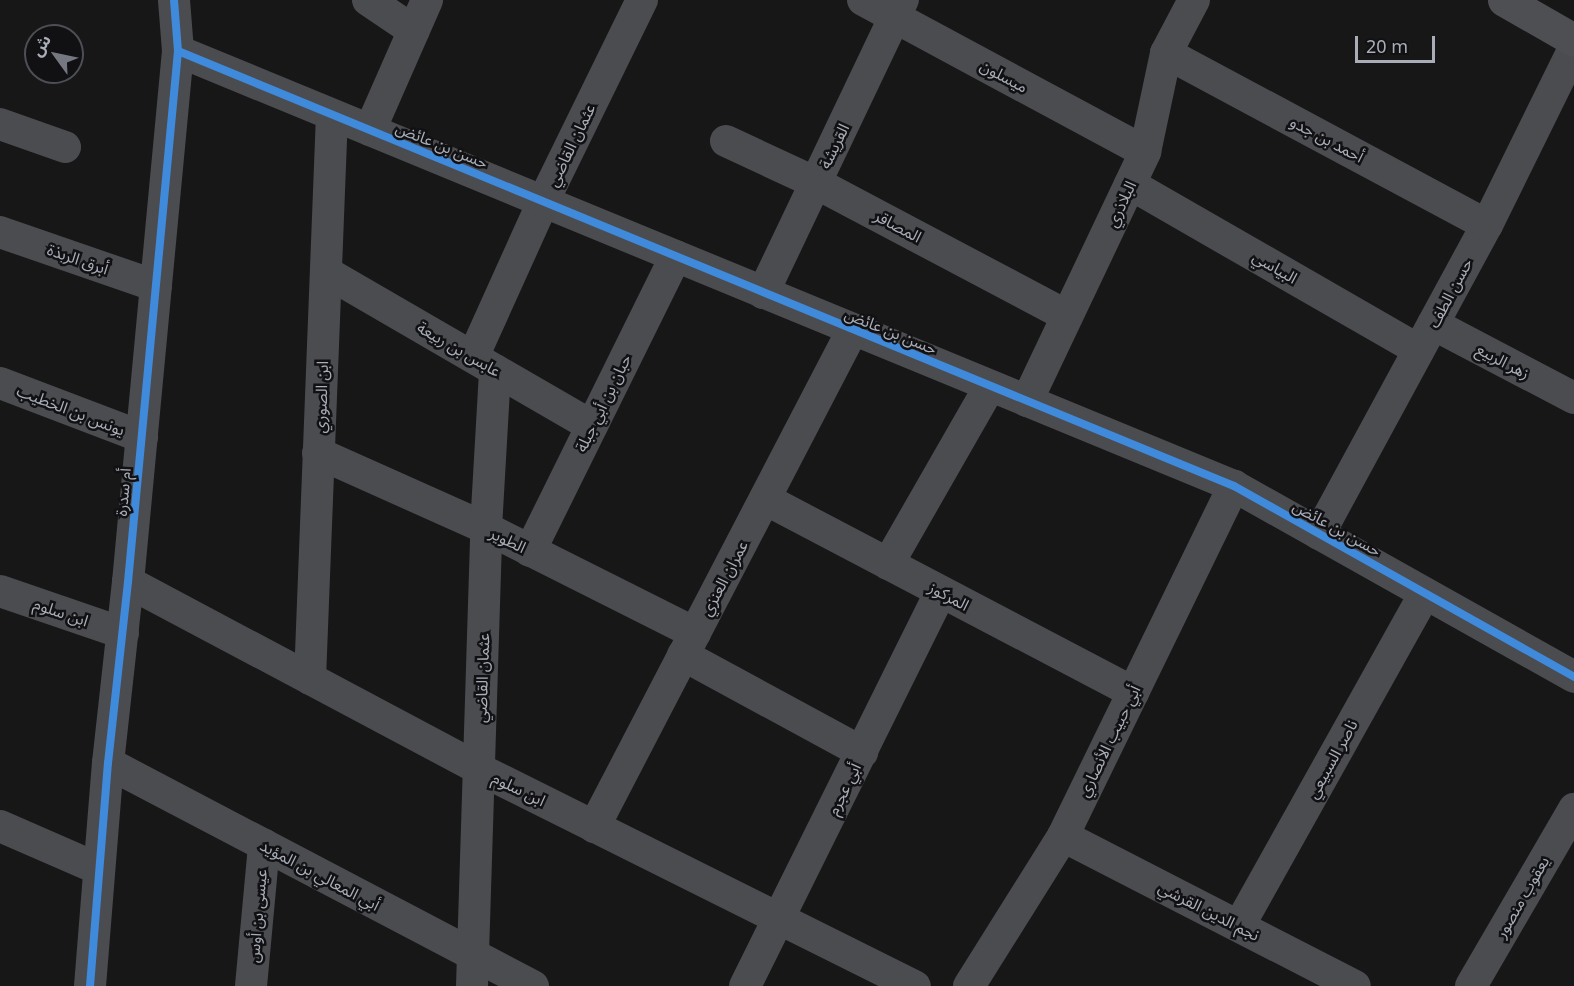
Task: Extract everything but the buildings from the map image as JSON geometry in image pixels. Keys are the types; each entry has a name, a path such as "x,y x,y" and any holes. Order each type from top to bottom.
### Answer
{"main road":[{"path":"1504,0 1574,40"}],"street":[{"path":"368,0 414,31"},
{"path":"370,130 427,0"},
{"name":"عثمان القاضي","path":"473,971 486,528 484,364 543,202 642,0"},
{"name":"ميسلون","path":"863,0 899,9 1145,152"},
{"name":"البلاذري","path":"1027,401 1145,152 1166,53 1194,0"},
{"name":"أم سدرة","path":"90,986 108,763 123,633 178,51 171,1"},
{"name":"القريشة","path":"763,292 899,9"},
{"name":"حسن الطف","path":"1319,534 1487,225 1574,48"},
{"name":"حسن بن عائض","path":"178,51 1234,486 1574,677"},
{"name":"أحمد بن جدو","path":"1166,53 1487,225"},
{"name":"ابن الصوري","path":"310,679 332,115"},
{"path":"0,124 65,147"},
{"name":"المصاقر","path":"726,141 816,183 1067,316"},
{"name":"البياسي","path":"1130,184 1426,337"},
{"name":"أبرق الربذة","path":"0,232 156,286"},
{"name":"حبان بن أبي جبلة","path":"531,550 676,256"},
{"name":"عابس بن ربيعة","path":"326,272 592,426"},
{"name":"عمران العنزي","path":"594,827 853,329"},
{"name":"زهر الربيع","path":"1426,337 1574,398"},
{"name":"يونس بن الخطيب","path":"0,382 142,437"},
{"path":"888,564 990,386"},
{"name":"الطوير","path":"318,453 531,550 689,644 862,752"},
{"name":"أبي حبيب الأنصاري","path":"969,986 1063,836 1234,486"},
{"name":"المركوز","path":"765,499 1133,692"},
{"name":"ابن سلوم","path":"128,582 479,770 915,986"},
{"name":"ابن سلوم","path":"0,591 123,633"},
{"name":"أبي عجرم","path":"745,986 941,591"},
{"name":"ناصر السبيعي","path":"1239,926 1425,593"},
{"name":"أبي المعالي بن المؤيد","path":"108,763 264,845 473,971 533,986"},
{"name":"يعقوب منصور","path":"1471,986 1565,844 1574,808"},
{"path":"0,826 99,869"},
{"name":"نجم الدين القرشي","path":"1063,836 1355,986"},
{"name":"عيسى بن أوس","path":"251,986 264,845"}],"cycle path":[{"path":"90,986 108,763 128,582 178,51 174,0"},
{"path":"178,51 1234,486 1574,677"}]}
